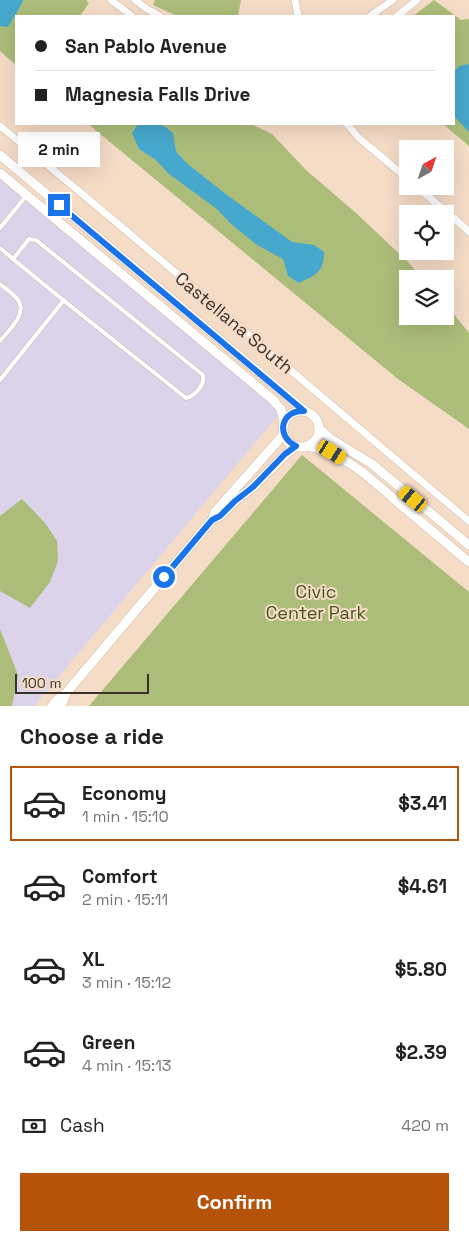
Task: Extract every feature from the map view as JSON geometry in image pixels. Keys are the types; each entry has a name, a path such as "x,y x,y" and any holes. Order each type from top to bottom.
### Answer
{"street":[{"path":"111,0 131,15"},
{"path":"135,0 158,15"},
{"path":"295,0 298,15"},
{"path":"371,15 393,0"},
{"path":"398,15 417,0"},
{"path":"348,125 359,138 399,171"},
{"name":"Castellana South","path":"0,126 469,521"},
{"path":"0,155 304,411"},
{"path":"0,172 272,399 281,409 284,434 291,444 332,452 356,467 469,562"},
{"path":"427,195 469,232"},
{"path":"284,422 292,413 298,411 310,413 315,418 319,428 316,439 307,446"},
{"path":"319,428 331,439 372,464 469,545"},
{"path":"52,706 67,692 212,520 215,512 284,434"},
{"path":"212,520 220,516 253,487 285,454 296,446"},
{"path":"61,706 67,692"}],"lane":[{"path":"0,228 27,195"},
{"path":"0,248 13,259 186,398 194,395 203,383 203,376 36,240 29,239 13,259"},
{"path":"0,284 17,298 21,305 20,315 0,341"},
{"path":"0,380 64,300"}],"shaded area":[{"path":"0,179 281,412 34,706 0,706"}],"green space":[{"path":"0,0 86,0 89,3 81,15 15,15 15,64 0,51"},
{"path":"155,0 241,0 238,15 175,15 153,5"},
{"path":"434,0 454,15 414,15"},
{"path":"455,16 461,20 469,19 469,146 444,125 455,125"},
{"path":"89,125 253,125 272,134 306,170 399,254 399,260 406,260 415,270 399,270 399,325 454,325 454,314 469,333 469,429 398,379"},
{"name":"Civic Center Park","path":"302,455 469,592 469,706 89,706"},
{"path":"22,499 45,523 57,541 58,561 50,582 30,608 0,591 0,516"},
{"path":"0,629 18,675 12,706 0,706"}],"water":[{"path":"0,0 23,0 8,27 0,26"},
{"path":"469,64 469,132 455,117 455,71 459,66"},
{"path":"137,125 159,125 168,129 173,133 177,153 227,195 292,242 314,245 324,252 321,268 310,278 299,283 288,276 283,259 257,245 230,223 217,209 169,174 156,160 139,149 132,133"}],"route":[{"path":"59,205 304,411 292,413 284,423 284,434 287,440 296,446 285,454 253,487 220,516 212,520 164,577"}]}
